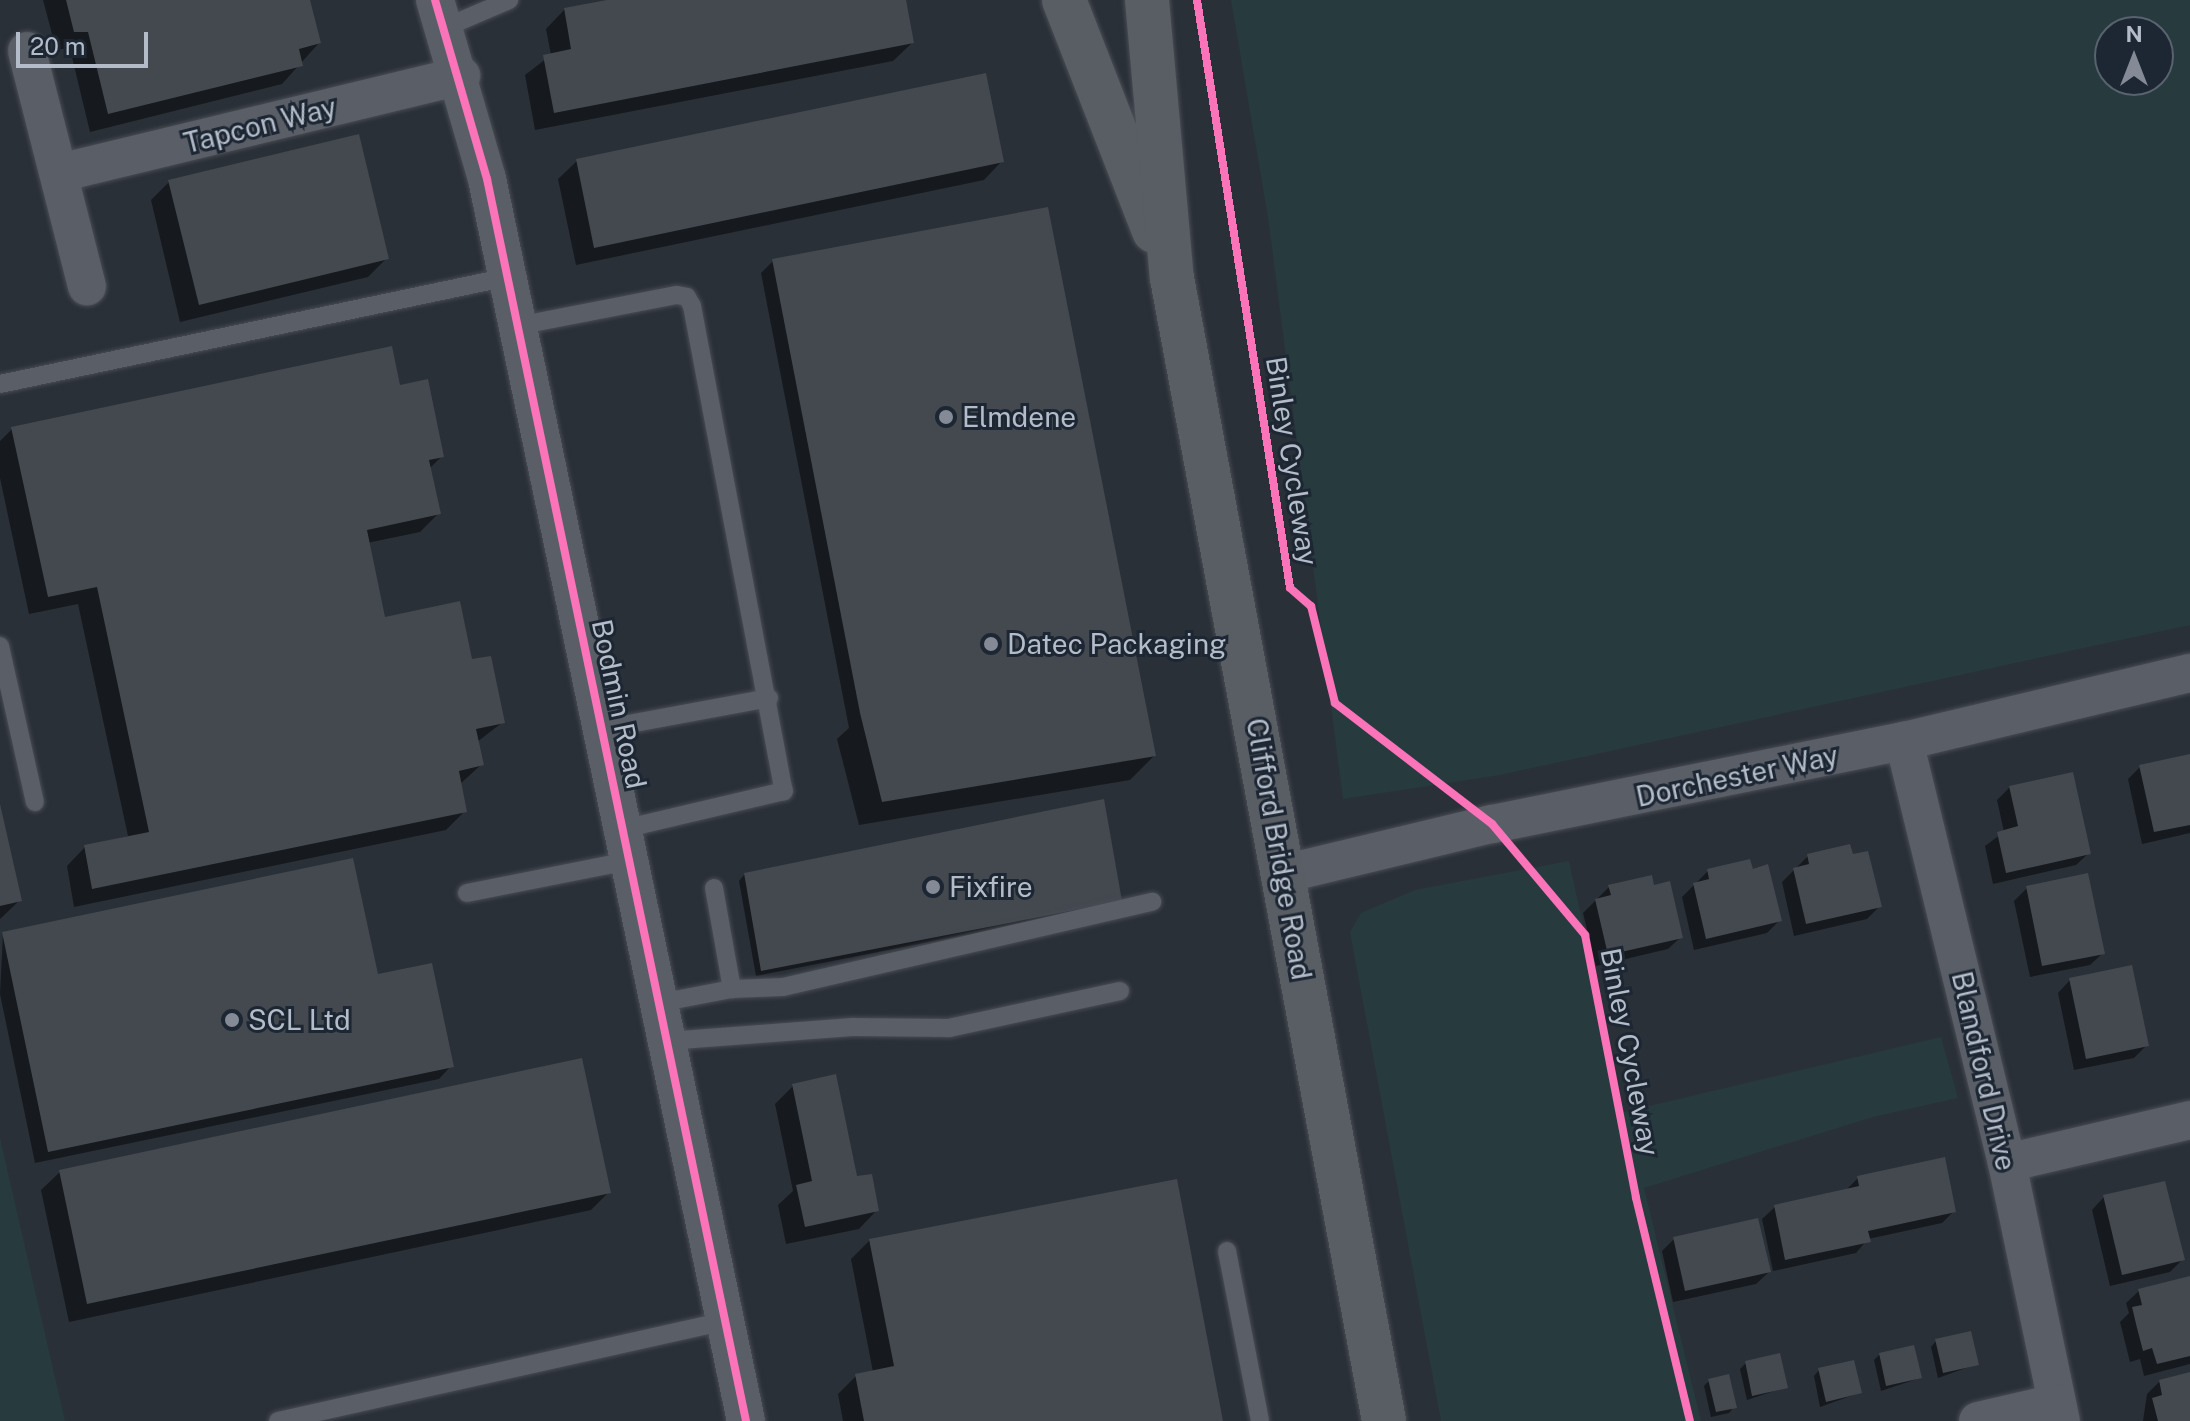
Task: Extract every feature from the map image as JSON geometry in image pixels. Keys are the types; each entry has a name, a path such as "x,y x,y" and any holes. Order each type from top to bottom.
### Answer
{"main road":[{"name":"Clifford Bridge Road","path":"1064,0 1172,278"},
{"name":"Clifford Bridge Road","path":"1147,0 1172,278 1384,1421"}],"street":[{"name":"Bodmin Road","path":"440,14 461,76 508,277 746,1421"},
{"path":"27,51 87,286"},
{"name":"Tapcon Way","path":"59,173 461,76"},
{"name":"Dorchester Way","path":"1283,874 1492,824 1904,741 2190,673"},
{"name":"Blandford Drive","path":"1904,741 2007,1163 2059,1412 1978,1421"},
{"path":"2007,1163 2190,1120"}],"lane":[{"path":"440,14 509,0"},
{"path":"0,384 508,277"},
{"path":"467,893 626,845 784,791 769,698 687,297 517,326"},
{"path":"0,646 35,802"},
{"path":"602,729 769,698"},
{"path":"714,888 732,989"},
{"path":"659,1003 732,989 783,987 1152,902"},
{"path":"667,1041 852,1027 949,1028 1120,991"},
{"path":"1227,1251 1260,1421"},
{"path":"278,1421 725,1321"}],"green space":[{"path":"1231,0 2190,0 2190,625 1500,775 1343,799 1268,217"},
{"path":"1569,861 1624,1112 1941,1037 1958,1098 1873,1117 1644,1188 1701,1421 1441,1421 1350,932 1361,913 1415,890"},
{"path":"0,1138 65,1421 0,1421"}],"building":[{"path":"66,0 310,0 321,43 299,49 303,66 108,114 88,32 74,32"},
{"path":"607,0 906,0 914,43 554,113 543,55 571,49 564,8"},
{"path":"986,73 1004,162 594,248 576,159"},
{"path":"359,134 389,259 199,305 168,180"},
{"name":"Elmdene","path":"1048,207 1156,756 882,802 860,713 772,259"},
{"path":"392,346 400,385 428,379 444,457 429,460 441,514 367,530 385,617 460,601 472,659 491,656 505,723 476,729 484,765 459,771 467,812 92,889 84,845 149,832 97,587 48,597 11,427"},
{"path":"2190,754 2190,825 2154,832 2139,765"},
{"path":"2073,772 2091,854 2006,873 1997,832 2018,826 2009,786"},
{"name":"Fixfire","path":"1104,799 1122,901 761,971 744,873"},
{"path":"0,804 22,901 0,906"},
{"path":"1850,844 1853,854 1868,851 1882,907 1806,924 1793,868 1809,864 1807,854"},
{"name":"SCL Ltd","path":"353,858 378,974 432,963 454,1067 48,1152 2,932"},
{"path":"1750,859 1753,869 1768,864 1782,921 1706,939 1693,883 1709,879 1707,869"},
{"path":"2088,873 2105,954 2042,966 2026,886"},
{"path":"1652,875 1654,885 1670,881 1683,938 1608,955 1595,899 1611,895 1608,885"},
{"path":"2132,965 2149,1046 2086,1059 2069,978"},
{"path":"582,1058 611,1193 87,1304 59,1170"},
{"path":"836,1074 857,1176 872,1174 879,1211 805,1227 796,1185 812,1181 792,1084"},
{"path":"1945,1157 1956,1212 1868,1231 1871,1242 1785,1260 1774,1205 1859,1186 1857,1176"},
{"path":"1177,1179 1223,1421 864,1421 855,1374 894,1366 869,1239"},
{"path":"2165,1181 2185,1260 2122,1275 2103,1195"},
{"path":"1758,1218 1771,1272 1685,1291 1673,1237"},
{"path":"2190,1276 2190,1356 2157,1364 2152,1348 2143,1351 2137,1328 2132,1307 2142,1305 2138,1289"},
{"path":"1971,1331 1979,1365 1943,1373 1935,1339"},
{"path":"1914,1345 1922,1378 1886,1386 1879,1353"},
{"path":"1780,1353 1788,1388 1752,1396 1745,1361"},
{"path":"1854,1360 1862,1393 1826,1402 1818,1368"},
{"path":"2190,1372 2190,1421 2158,1421 2152,1398 2162,1395 2159,1380"},
{"path":"1729,1374 1737,1408 1716,1412 1708,1379"}],"cycle path":[{"path":"435,0 487,179 746,1421"},
{"name":"Binley Cycleway","path":"1197,0 1290,588 1311,606 1335,703 1492,824 1585,935 1636,1198 1690,1421"}],"place":[{"name":"Elmdene","path":"946,417"},
{"name":"Datec Packaging","path":"991,644"},
{"name":"Fixfire","path":"933,887"},
{"name":"SCL Ltd","path":"232,1020"}]}
